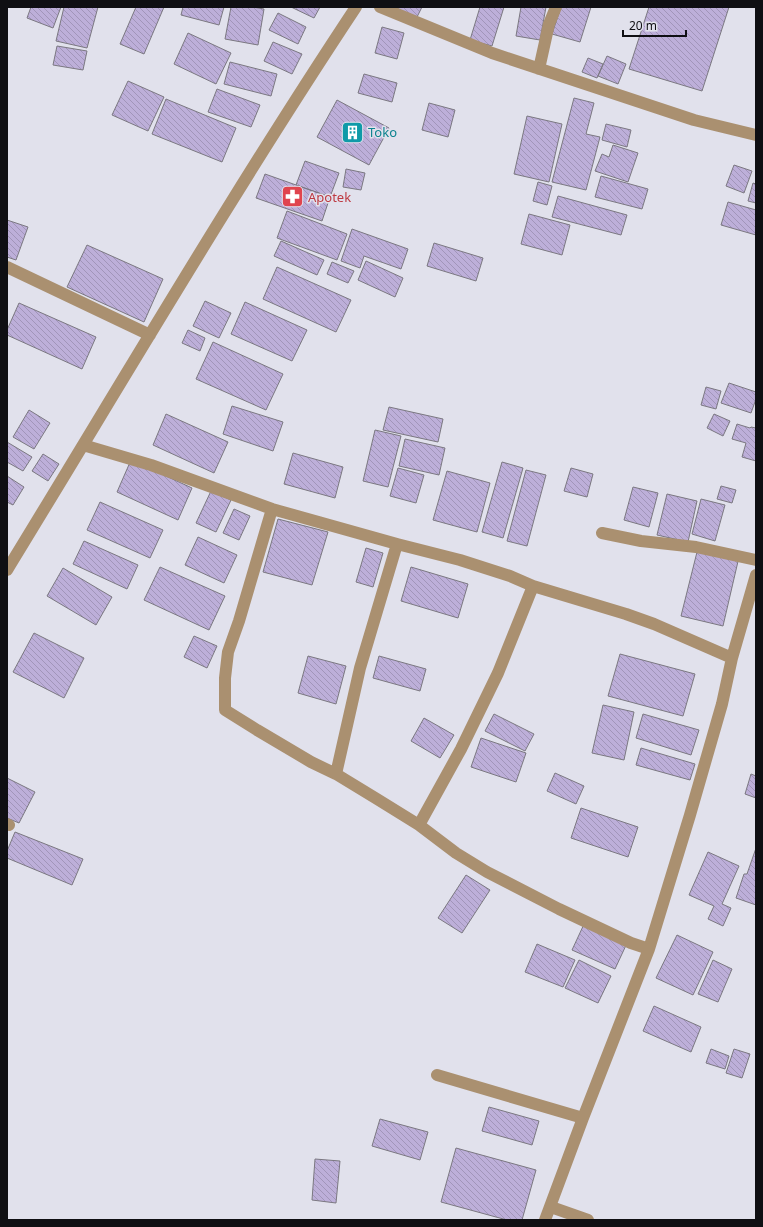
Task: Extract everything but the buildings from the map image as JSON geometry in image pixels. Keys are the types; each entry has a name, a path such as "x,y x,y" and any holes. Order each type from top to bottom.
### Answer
{"street":[{"path":"7,570 150,335 310,77 356,7"},
{"path":"380,7 492,53 694,120 756,135"},
{"path":"539,69 550,24 556,7"},
{"path":"7,267 150,335"},
{"path":"83,445 150,465 272,509 460,560 510,576 533,586 626,614 654,624 732,658"},
{"path":"272,509 239,621 228,652 225,678 225,710 311,762 336,774 419,826 486,872 559,909 631,943 649,949"},
{"path":"602,533 641,541 696,546 756,560"},
{"path":"336,774 360,668 397,544"},
{"path":"545,1220 649,949 722,704 732,658 755,578"},
{"path":"419,826 461,749 498,673 533,586"},
{"path":"437,1075 583,1118"},
{"path":"551,1207 588,1220"}],"place":[{"name":"Toko","path":"353,132"},
{"name":"Apotek","path":"293,197"}]}
